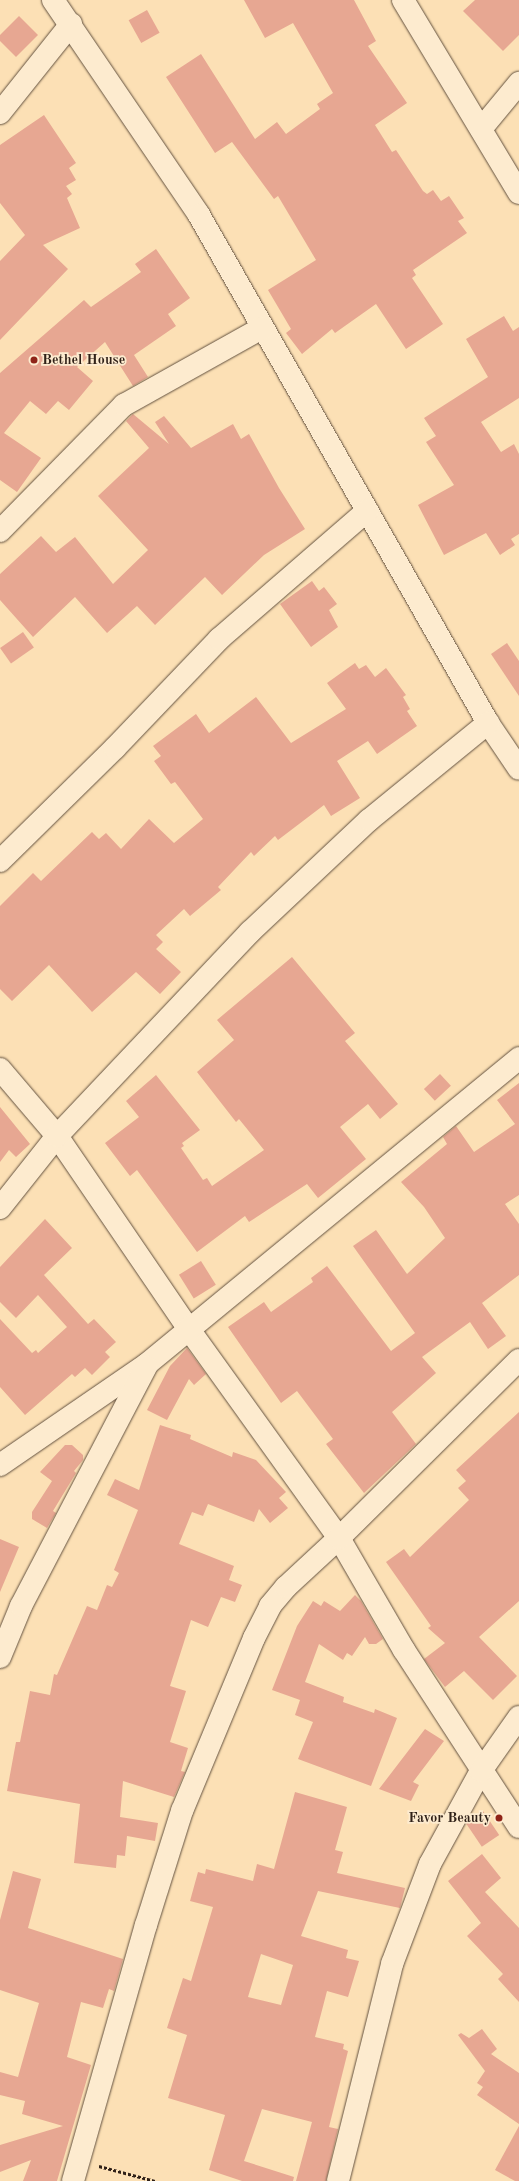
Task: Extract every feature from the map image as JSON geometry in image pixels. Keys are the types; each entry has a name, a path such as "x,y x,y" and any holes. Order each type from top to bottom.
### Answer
{"street":[{"path":"53,0 199,215 488,723 519,769"},
{"path":"403,0 519,193"},
{"path":"0,113 70,24"},
{"path":"481,129 519,83"},
{"path":"0,531 124,405 262,328"},
{"path":"0,862 115,748 219,639 367,511"},
{"path":"0,1208 57,1136 250,932 369,820 488,723"},
{"path":"0,1465 147,1364 188,1328 519,1058"},
{"path":"0,1069 57,1136 188,1328 339,1538 404,1650 481,1772 519,1827"},
{"path":"76,2171 146,1925 182,1810 270,1606 286,1587 339,1538 519,1360"},
{"path":"0,1657 21,1606 147,1364"},
{"path":"338,2181 392,1964 430,1864 481,1772 519,1717"}],"path":[{"path":"76,2171 155,2181"}],"building":[{"path":"244,0 354,0 376,41 368,46 407,103 375,125 392,152 396,150 423,191 427,194 433,190 441,201 449,196 464,218 458,221 467,233 413,270 416,275 412,278 443,324 406,349 376,304 335,333 332,329 302,354 286,333 291,329 268,290 316,260 278,196 274,199 232,142 215,153 166,77 201,54 255,139 277,122 286,134 320,109 317,104 333,93 293,23 265,38"},
{"path":"475,0 519,0 519,35 503,51 463,11"},
{"path":"147,10 160,33 141,43 129,20"},
{"path":"19,16 38,35 16,57 0,41 0,35"},
{"path":"44,115 76,163 69,168 76,180 66,186 72,194 67,198 80,228 43,245 68,269 0,340 0,261 25,235 0,203 0,145"},
{"path":"156,249 190,298 168,314 176,326 134,355 148,377 133,386 105,342 77,367 93,381 69,410 58,401 46,414 30,401 4,433 41,458 17,492 0,480 0,373 84,300 91,307 141,272 135,264"},
{"path":"504,316 513,331 519,327 519,398 481,422 501,452 514,444 519,454 519,534 511,539 515,545 500,555 486,533 444,555 418,505 454,485 426,442 436,436 424,418 488,377 466,339"},
{"path":"133,414 169,444 155,422 164,416 191,448 233,424 241,439 249,434 279,488 305,529 264,555 222,595 205,577 155,625 137,606 107,633 75,597 33,637 0,600 0,574 41,536 56,552 75,537 113,584 148,550 98,496 149,448 126,421"},
{"path":"312,581 319,591 324,587 337,604 329,610 338,627 311,647 280,604"},
{"path":"23,632 34,648 11,664 0,648"},
{"path":"507,643 519,661 519,696 491,654"},
{"path":"355,663 359,669 366,665 375,677 386,668 406,695 403,697 410,709 407,711 417,726 377,754 368,741 337,761 360,798 331,816 324,805 278,840 275,836 254,856 251,852 218,887 221,890 190,916 184,909 156,935 163,942 156,949 181,972 160,994 136,972 92,1012 49,965 12,1001 0,989 0,906 33,873 41,881 92,832 99,839 106,833 121,849 149,819 174,843 203,819 175,782 171,784 154,761 161,756 153,746 196,714 209,733 256,697 291,743 346,709 327,683"},
{"path":"292,957 355,1033 345,1041 398,1104 380,1119 368,1104 340,1127 366,1159 318,1198 307,1184 249,1222 245,1216 197,1252 137,1170 130,1176 105,1143 139,1117 126,1101 156,1075 200,1130 182,1143 184,1146 181,1148 203,1180 207,1178 212,1186 264,1150 239,1119 236,1122 197,1072 234,1040 217,1020"},
{"path":"440,1074 451,1086 435,1101 424,1089"},
{"path":"519,1083 519,1195 505,1204 519,1224 519,1275 482,1303 506,1336 488,1349 470,1322 422,1357 436,1373 392,1412 416,1444 364,1493 326,1444 333,1439 297,1391 281,1403 228,1327 264,1302 271,1312 313,1282 311,1278 327,1266 391,1351 415,1333 353,1246 376,1230 407,1274 445,1238 424,1207 401,1182 447,1144 443,1137 456,1126 474,1152 515,1124 497,1100"},
{"path":"0,1107 30,1144 16,1157 9,1150 0,1162"},
{"path":"45,1219 72,1248 44,1275 88,1324 94,1319 116,1342 105,1352 110,1357 92,1375 85,1368 75,1377 72,1374 25,1415 0,1387 0,1319 32,1353 36,1350 38,1353 67,1327 38,1295 16,1318 0,1302 0,1267"},
{"path":"201,1261 216,1285 194,1299 179,1275"},
{"path":"187,1348 206,1374 194,1385 189,1379 167,1420 147,1410 170,1366"},
{"path":"519,1412 519,1601 479,1637 517,1676 493,1700 464,1671 445,1687 424,1659 445,1643 428,1628 431,1626 386,1562 404,1549 410,1557 469,1500 458,1488 466,1481 456,1470"},
{"path":"160,1425 191,1435 190,1439 232,1457 233,1452 256,1460 286,1492 279,1498 288,1508 270,1523 259,1509 254,1522 208,1504 203,1516 192,1512 179,1544 234,1566 229,1580 242,1585 235,1602 221,1597 208,1627 191,1620 170,1686 186,1691 170,1742 188,1748 181,1771 185,1772 174,1797 123,1781 120,1817 158,1823 155,1841 127,1836 125,1856 117,1855 116,1868 74,1863 80,1804 7,1791 16,1742 20,1742 30,1691 50,1695 54,1674 57,1675 87,1606 97,1610 107,1585 112,1587 119,1573 114,1570 138,1510 107,1495 115,1479 139,1490"},
{"path":"65,1445 72,1445 83,1455 83,1460 74,1471 76,1473 53,1511 56,1513 47,1528 32,1519 32,1512 52,1481 40,1472"},
{"path":"0,1539 19,1547 0,1592"},
{"path":"355,1595 361,1601 383,1639 376,1644 369,1644 365,1637 352,1656 347,1653 343,1660 319,1644 305,1682 344,1697 343,1702 374,1713 375,1709 397,1718 371,1786 298,1759 313,1722 295,1715 300,1700 272,1690 297,1626 313,1601 321,1606 324,1601 340,1611"},
{"path":"425,1729 444,1741 413,1782 419,1785 411,1801 379,1789"},
{"path":"295,1792 347,1807 335,1850 343,1852 337,1873 405,1888 400,1908 318,1891 301,1936 348,1950 346,1958 359,1961 348,1997 327,1991 315,2037 344,2044 343,2049 348,2051 329,2127 338,2129 326,2181 296,2181 312,2122 262,2109 244,2161 294,2177 293,2181 242,2181 209,2170 225,2115 168,2098 187,2035 167,2028 183,1978 191,1981 213,1907 190,1901 198,1872 205,1874 206,1869 253,1881 257,1864 274,1869","holes":["261,1954 293,1965 281,2005 248,1997"]},
{"path":"483,1811 499,1835 482,1847 466,1823"},
{"path":"482,1854 501,1878 485,1892 519,1928 519,2002 498,1979 503,1974 467,1936 481,1923 448,1881"},
{"path":"13,1871 41,1879 28,1928 123,1959 114,1991 109,1989 103,2008 81,2002 67,2057 91,2065 57,2181 23,2181 31,2160 0,2172 0,2145 63,2126 22,2114 25,2101 0,2095 0,2072 18,2077 39,2003 0,1990 0,1920"},
{"path":"482,2029 497,2049 491,2054 519,2073 519,2124 477,2095 483,2087 477,2083 485,2071 458,2035 461,2033 469,2038"},
{"path":"519,2126 519,2181 515,2181 495,2170"}],"place":[{"name":"Bethel House","path":"34,360"},
{"name":"Favor Beauty","path":"499,1818"}]}
